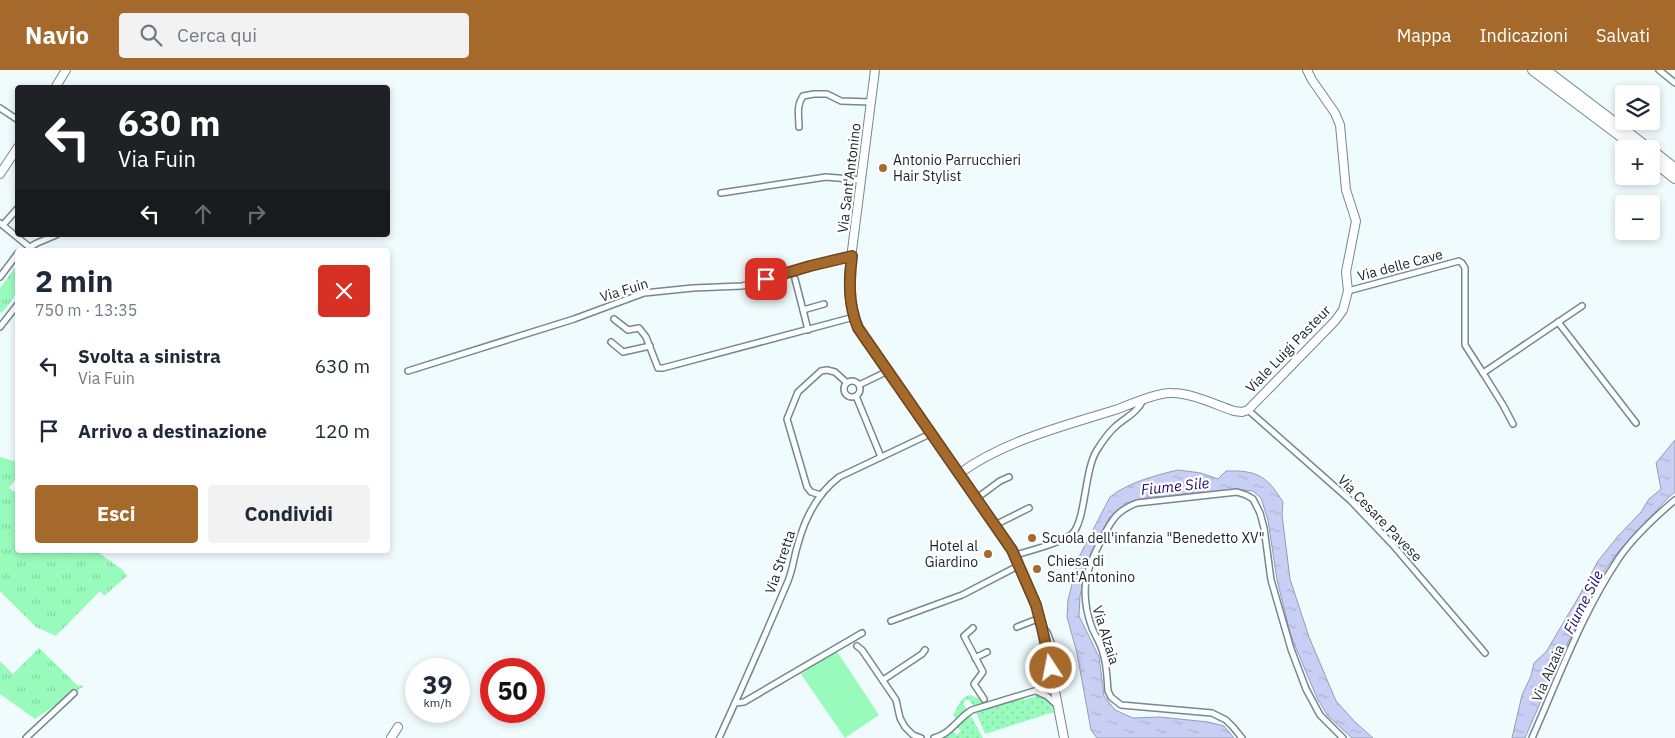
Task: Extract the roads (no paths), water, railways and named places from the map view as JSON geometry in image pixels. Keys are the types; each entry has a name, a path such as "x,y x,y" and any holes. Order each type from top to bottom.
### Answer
{"highway":[{"path":"1533,70 1626,140"},
{"path":"1545,70 1637,140"},
{"path":"1660,158 1675,169"},
{"path":"1660,166 1675,178"}],"street":[{"path":"57,85 66,70"},
{"name":"Via Sant'Antonino","path":"875,70 852,256 849,290 851,309 863,335 1015,555 1040,618 1064,738"},
{"name":"Viale Luigi Pasteur","path":"960,473 990,454 1013,444 1143,400 1171,393 1186,395 1234,412 1248,410 1336,321 1343,310 1348,291 1346,272 1356,221 1346,190 1341,131 1334,113 1307,70"},
{"path":"1659,70 1675,83"},
{"path":"799,127 798,109 799,102 803,96 827,94 841,101 871,102"},
{"path":"0,108 15,118"},
{"path":"0,174 15,152"},
{"path":"721,193 826,177 861,180"},
{"path":"15,211 1,224 15,236"},
{"path":"17,237 29,247 51,237"},
{"name":"Via Fuin","path":"408,372 566,321 644,293 742,286 852,256"},
{"path":"0,277 15,257"},
{"name":"Via delle Cave","path":"1348,291 1459,261 1462,263 1465,268 1465,345 1513,424"},
{"path":"795,279 808,330"},
{"path":"803,310 824,304"},
{"path":"1482,373 1582,306"},
{"path":"0,327 15,308"},
{"path":"0,316 5,320"},
{"path":"614,319 628,330 639,328 646,337 658,368 663,368 854,317"},
{"path":"1558,322 1636,423"},
{"path":"611,342 623,352 650,346"},
{"path":"821,495 811,492 807,487 788,419 798,392 821,371 836,372 847,383"},
{"path":"859,385 888,371"},
{"path":"854,381 859,385 860,390 856,396 846,395 844,387 847,383 854,381"},
{"path":"856,396 881,457"},
{"path":"1015,555 1072,534 1080,516 1094,454 1111,431 1136,410 1143,400"},
{"name":"Via Cesare Pavese","path":"1248,410 1351,502 1392,544 1485,653"},
{"name":"Via Stretta","path":"719,738 789,579 798,542 809,514 821,495 839,477 932,433"},
{"path":"977,498 1009,477"},
{"name":"Via Alzaia","path":"1242,738 1226,720 1212,713 1121,705 1111,698 1108,692 1103,652 1086,612 1084,590 1088,570 1096,548 1119,511 1128,506 1137,503 1237,492 1253,499 1257,505 1264,528 1271,580 1306,689 1320,715 1342,738"},
{"name":"Via Alzaia","path":"1532,738 1565,660 1610,573 1629,545 1651,521 1675,500"},
{"path":"995,525 1029,508"},
{"path":"891,621 962,595 1020,566"},
{"path":"1017,627 1040,618"},
{"path":"973,628 964,636 982,672 974,684 984,699"},
{"name":"Via Sant'Antonino","path":"1042,628 1047,632 1056,656"},
{"path":"735,703 744,702 862,633"},
{"path":"857,646 862,650 897,702 904,726 912,734 921,738"},
{"path":"883,680 922,654 925,650"},
{"path":"975,658 988,652"},
{"path":"1037,691 1044,683 1051,668"},
{"path":"934,738 947,732 970,711 1054,685"},
{"path":"1037,691 1047,696 1058,707"},
{"path":"26,738 74,693"},
{"path":"390,738 398,727"}],"water":[{"name":"Fiume Sile","path":"1675,440 1675,492 1618,552 1605,570 1556,666 1525,738 1512,738 1522,695 1531,676 1534,663 1546,652 1598,561 1641,512 1649,499 1661,489 1656,463"},
{"name":"Fiume Sile","path":"1178,470 1201,473 1218,479 1226,471 1246,472 1260,476 1272,486 1283,502 1282,515 1290,579 1309,637 1336,701 1373,738 1352,738 1328,716 1317,698 1291,636 1277,580 1268,520 1261,498 1253,491 1235,489 1216,493 1194,492 1150,497 1128,503 1109,518 1087,566 1080,596 1079,616 1099,657 1104,696 1115,710 1133,718 1160,717 1208,722 1224,726 1234,738 1097,738 1091,730 1077,653 1067,617 1068,600 1079,557 1110,497 1133,484"}],"place":[{"name":"Antonio Parrucchieri Hair Stylist","path":"883,168"},
{"name":"Scuola dell'infanzia \"Benedetto XV\"","path":"1032,538"},
{"name":"Hotel al Giardino","path":"988,554"},
{"name":"Chiesa di Sant'Antonino","path":"1037,569"}]}
